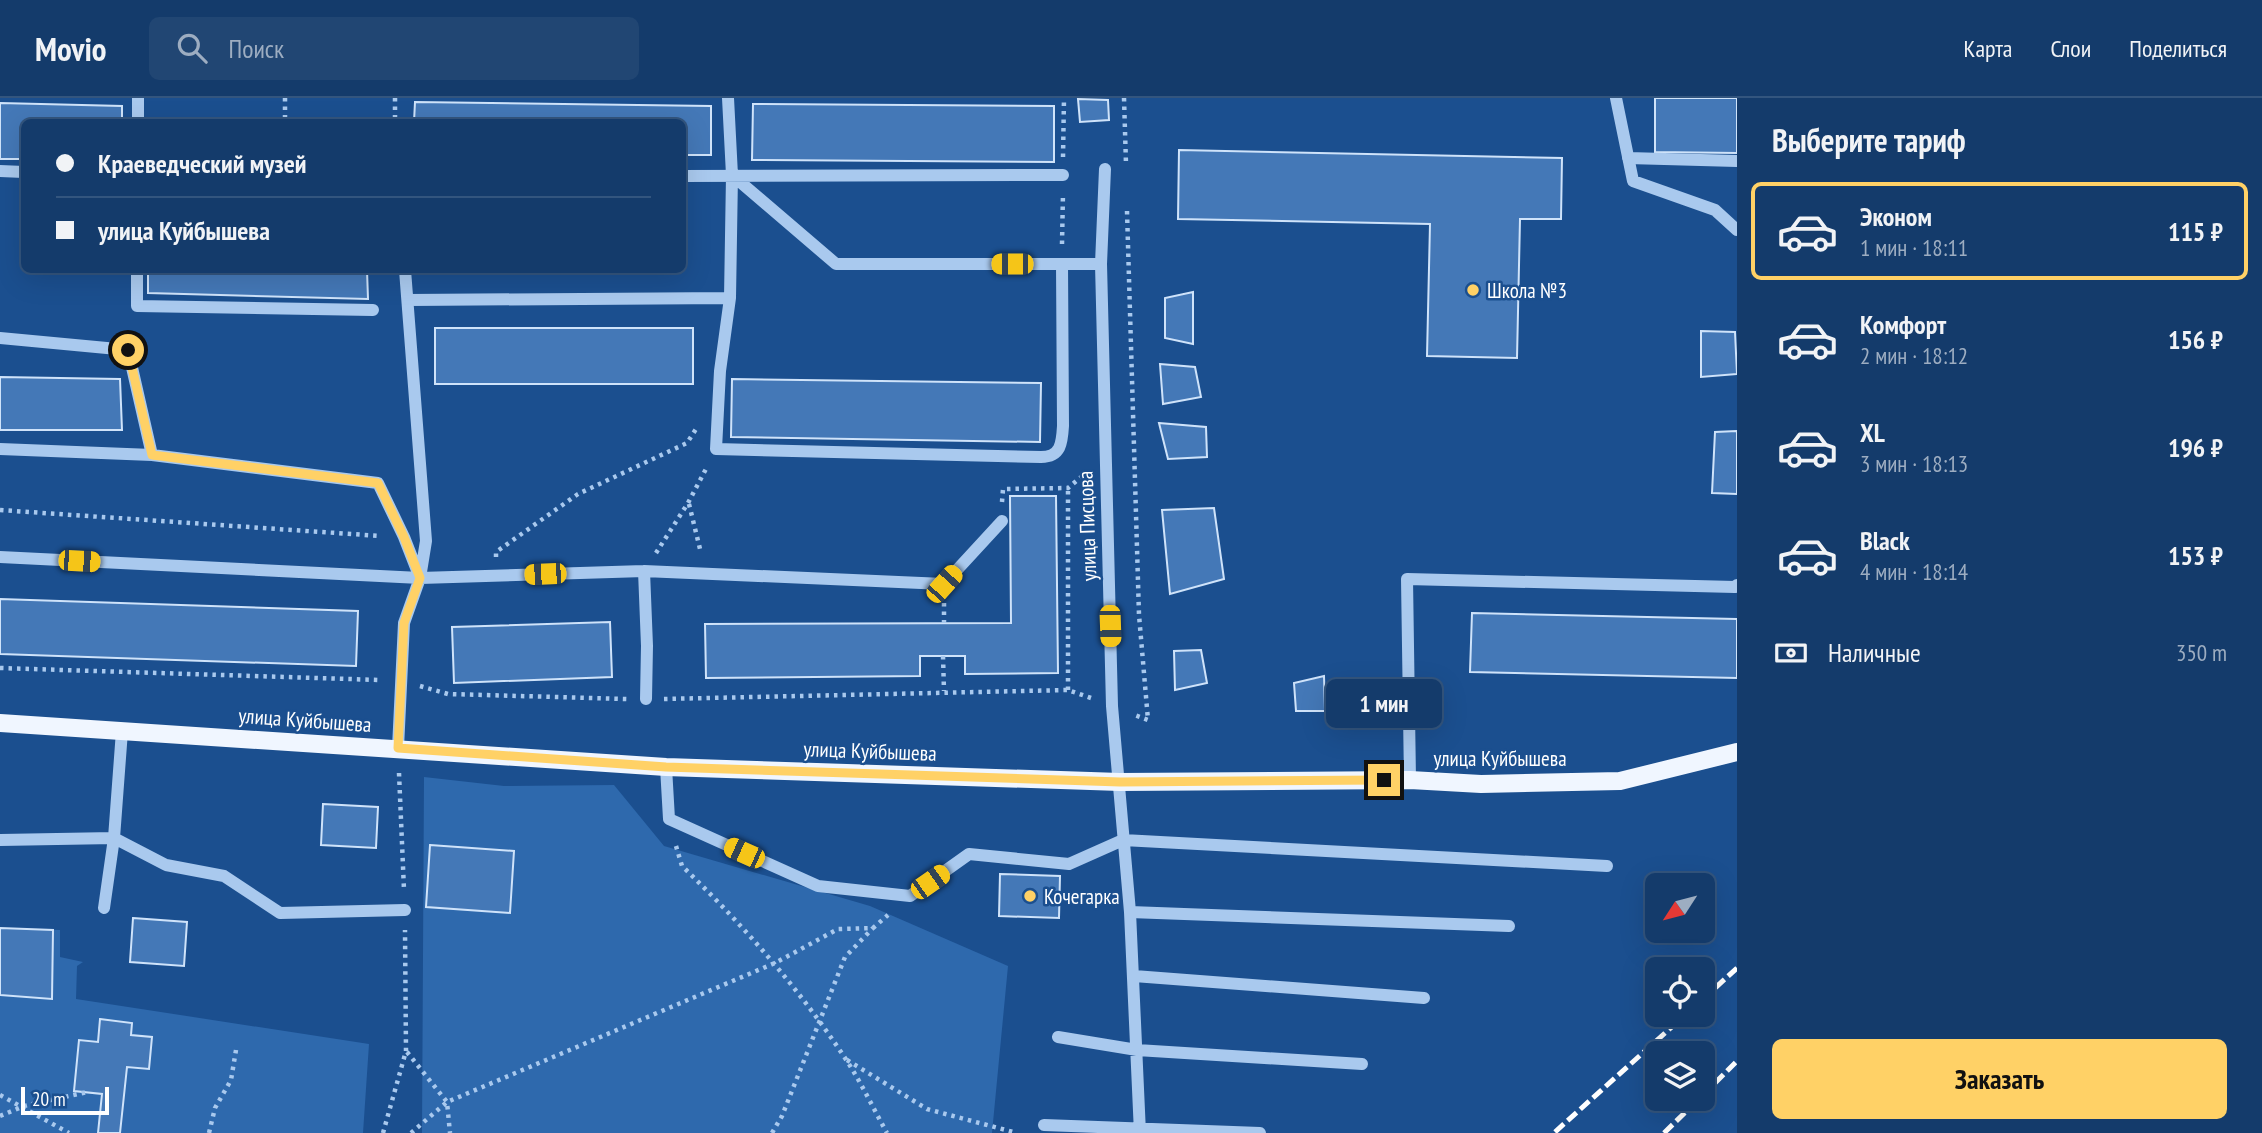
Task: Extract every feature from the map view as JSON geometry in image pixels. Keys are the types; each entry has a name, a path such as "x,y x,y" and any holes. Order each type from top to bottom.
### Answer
{"main road":[{"name":"улица Куйбышева","path":"0,723 666,767 1120,782 1410,780 1481,784 1620,781 1737,752"}],"street":[{"path":"138,98 138,119"},
{"path":"728,98 732,175 730,298 720,371 716,449 1041,457 1055,454 1060,449 1063,426 1062,264"},
{"path":"1616,98 1633,181 1715,210 1737,230"},
{"path":"1628,158 1737,161"},
{"name":"улица Писцова","path":"1105,169 1101,264 1112,706 1130,912 1140,1131"},
{"path":"0,170 21,172"},
{"path":"732,175 836,264 1101,264"},
{"path":"686,176 1063,175"},
{"path":"136,273 137,306 373,310"},
{"path":"398,748 404,623 420,578 425,541 405,273"},
{"path":"408,300 730,298"},
{"path":"0,338 128,350 152,455"},
{"path":"0,449 152,455 378,483 420,578"},
{"path":"0,557 420,578 644,571 944,584 1002,521"},
{"path":"644,571 646,699"},
{"path":"1410,780 1407,579 1737,585"},
{"path":"104,908 114,838 122,731"},
{"path":"666,767 669,819 818,886 910,896 969,854 1069,864 1123,840 1606,866"},
{"path":"0,840 114,838 166,865 224,876 280,914 405,910"},
{"path":"1130,912 1509,926"},
{"path":"1134,976 1424,998"},
{"path":"1058,1037 1137,1050 1362,1064"},
{"path":"1044,1125 1140,1131 1260,1133"}],"path":[{"path":"285,98 285,119"},
{"path":"394,98 395,119"},
{"path":"1124,98 1126,176"},
{"path":"1127,202 1139,615 1148,720"},
{"path":"496,575 496,552 578,494 687,443 718,396"},
{"path":"644,571 688,503 716,449"},
{"path":"0,668 401,681 448,694 646,699 1068,690 1068,488 1003,489"},
{"path":"688,503 706,573"},
{"path":"0,510 404,537"},
{"path":"943,656 944,691"},
{"path":"383,1133 406,1051 405,910 398,748"},
{"path":"669,819 682,866 775,963 846,1059 887,1133"},
{"path":"772,1133 782,1116 845,957 910,896"},
{"path":"411,1133 447,1102 775,963 838,929 873,928"},
{"path":"209,1133 215,1108 231,1080 236,1050"},
{"path":"406,1051 447,1102 450,1133"},
{"path":"846,1059 927,1109 1017,1133"},
{"path":"0,1116 24,1106 87,1093"},
{"path":"0,1094 69,1133"}],"shaded area":[{"path":"424,777 504,786 614,785 664,846 870,906 1008,966 992,1133 422,1133"},
{"path":"0,928 60,930 60,957 83,962 77,966 76,999 369,1044 363,1133 0,1133"}],"building":[{"path":"1655,98 1737,98 1737,153 1655,152"},
{"path":"1078,99 1108,100 1109,120 1080,122"},
{"path":"415,102 711,106 711,155 686,155 686,119 414,119"},
{"path":"0,103 122,106 122,119 21,119 21,159 0,159"},
{"path":"753,104 1054,106 1054,162 752,160"},
{"name":"Школа №3","path":"1179,150 1562,158 1561,219 1520,219 1517,358 1427,356 1430,224 1178,219"},
{"path":"148,273 367,273 368,299 148,293"},
{"path":"1193,292 1193,344 1165,338 1165,298"},
{"path":"435,328 693,328 693,384 435,384"},
{"path":"1701,331 1735,332 1737,374 1701,377"},
{"path":"1160,364 1195,367 1201,397 1163,404"},
{"path":"0,377 120,379 122,430 0,430"},
{"path":"732,379 1041,383 1040,442 731,437"},
{"path":"1159,423 1206,427 1207,457 1168,459"},
{"path":"1737,431 1737,494 1712,493 1715,432"},
{"path":"1010,496 1056,496 1058,673 965,674 965,656 920,656 920,676 706,678 705,624 1011,623"},
{"path":"1214,508 1224,579 1170,594 1162,510"},
{"path":"0,599 358,611 356,666 0,654"},
{"path":"1472,613 1737,619 1737,678 1470,672"},
{"path":"610,622 612,677 454,683 452,627"},
{"path":"1201,650 1207,683 1175,690 1174,651"},
{"path":"1324,676 1325,711 1296,711 1294,683"},
{"path":"323,804 378,807 376,848 321,845"},
{"path":"430,845 514,851 510,913 426,907"},
{"name":"Кочегарка","path":"1000,874 1060,876 1059,918 999,916"},
{"path":"133,918 187,922 184,966 130,962"},
{"path":"0,928 53,930 52,999 0,995"},
{"path":"100,1019 132,1023 131,1035 152,1037 149,1069 127,1067 120,1133 98,1133 102,1094 74,1091 79,1040 98,1042"}],"railway":[{"path":"1715,988 1737,968"},
{"path":"1555,1132 1672,1027"},
{"path":"1715,1083 1737,1061"},
{"path":"1664,1133 1687,1111"}],"place":[{"name":"Школа №3","path":"1473,290"},
{"name":"Кочегарка","path":"1030,896"}],"route":[{"path":"128,350 152,455 378,483 420,578 404,623 398,748 666,767 1120,782 1384,780"}]}
